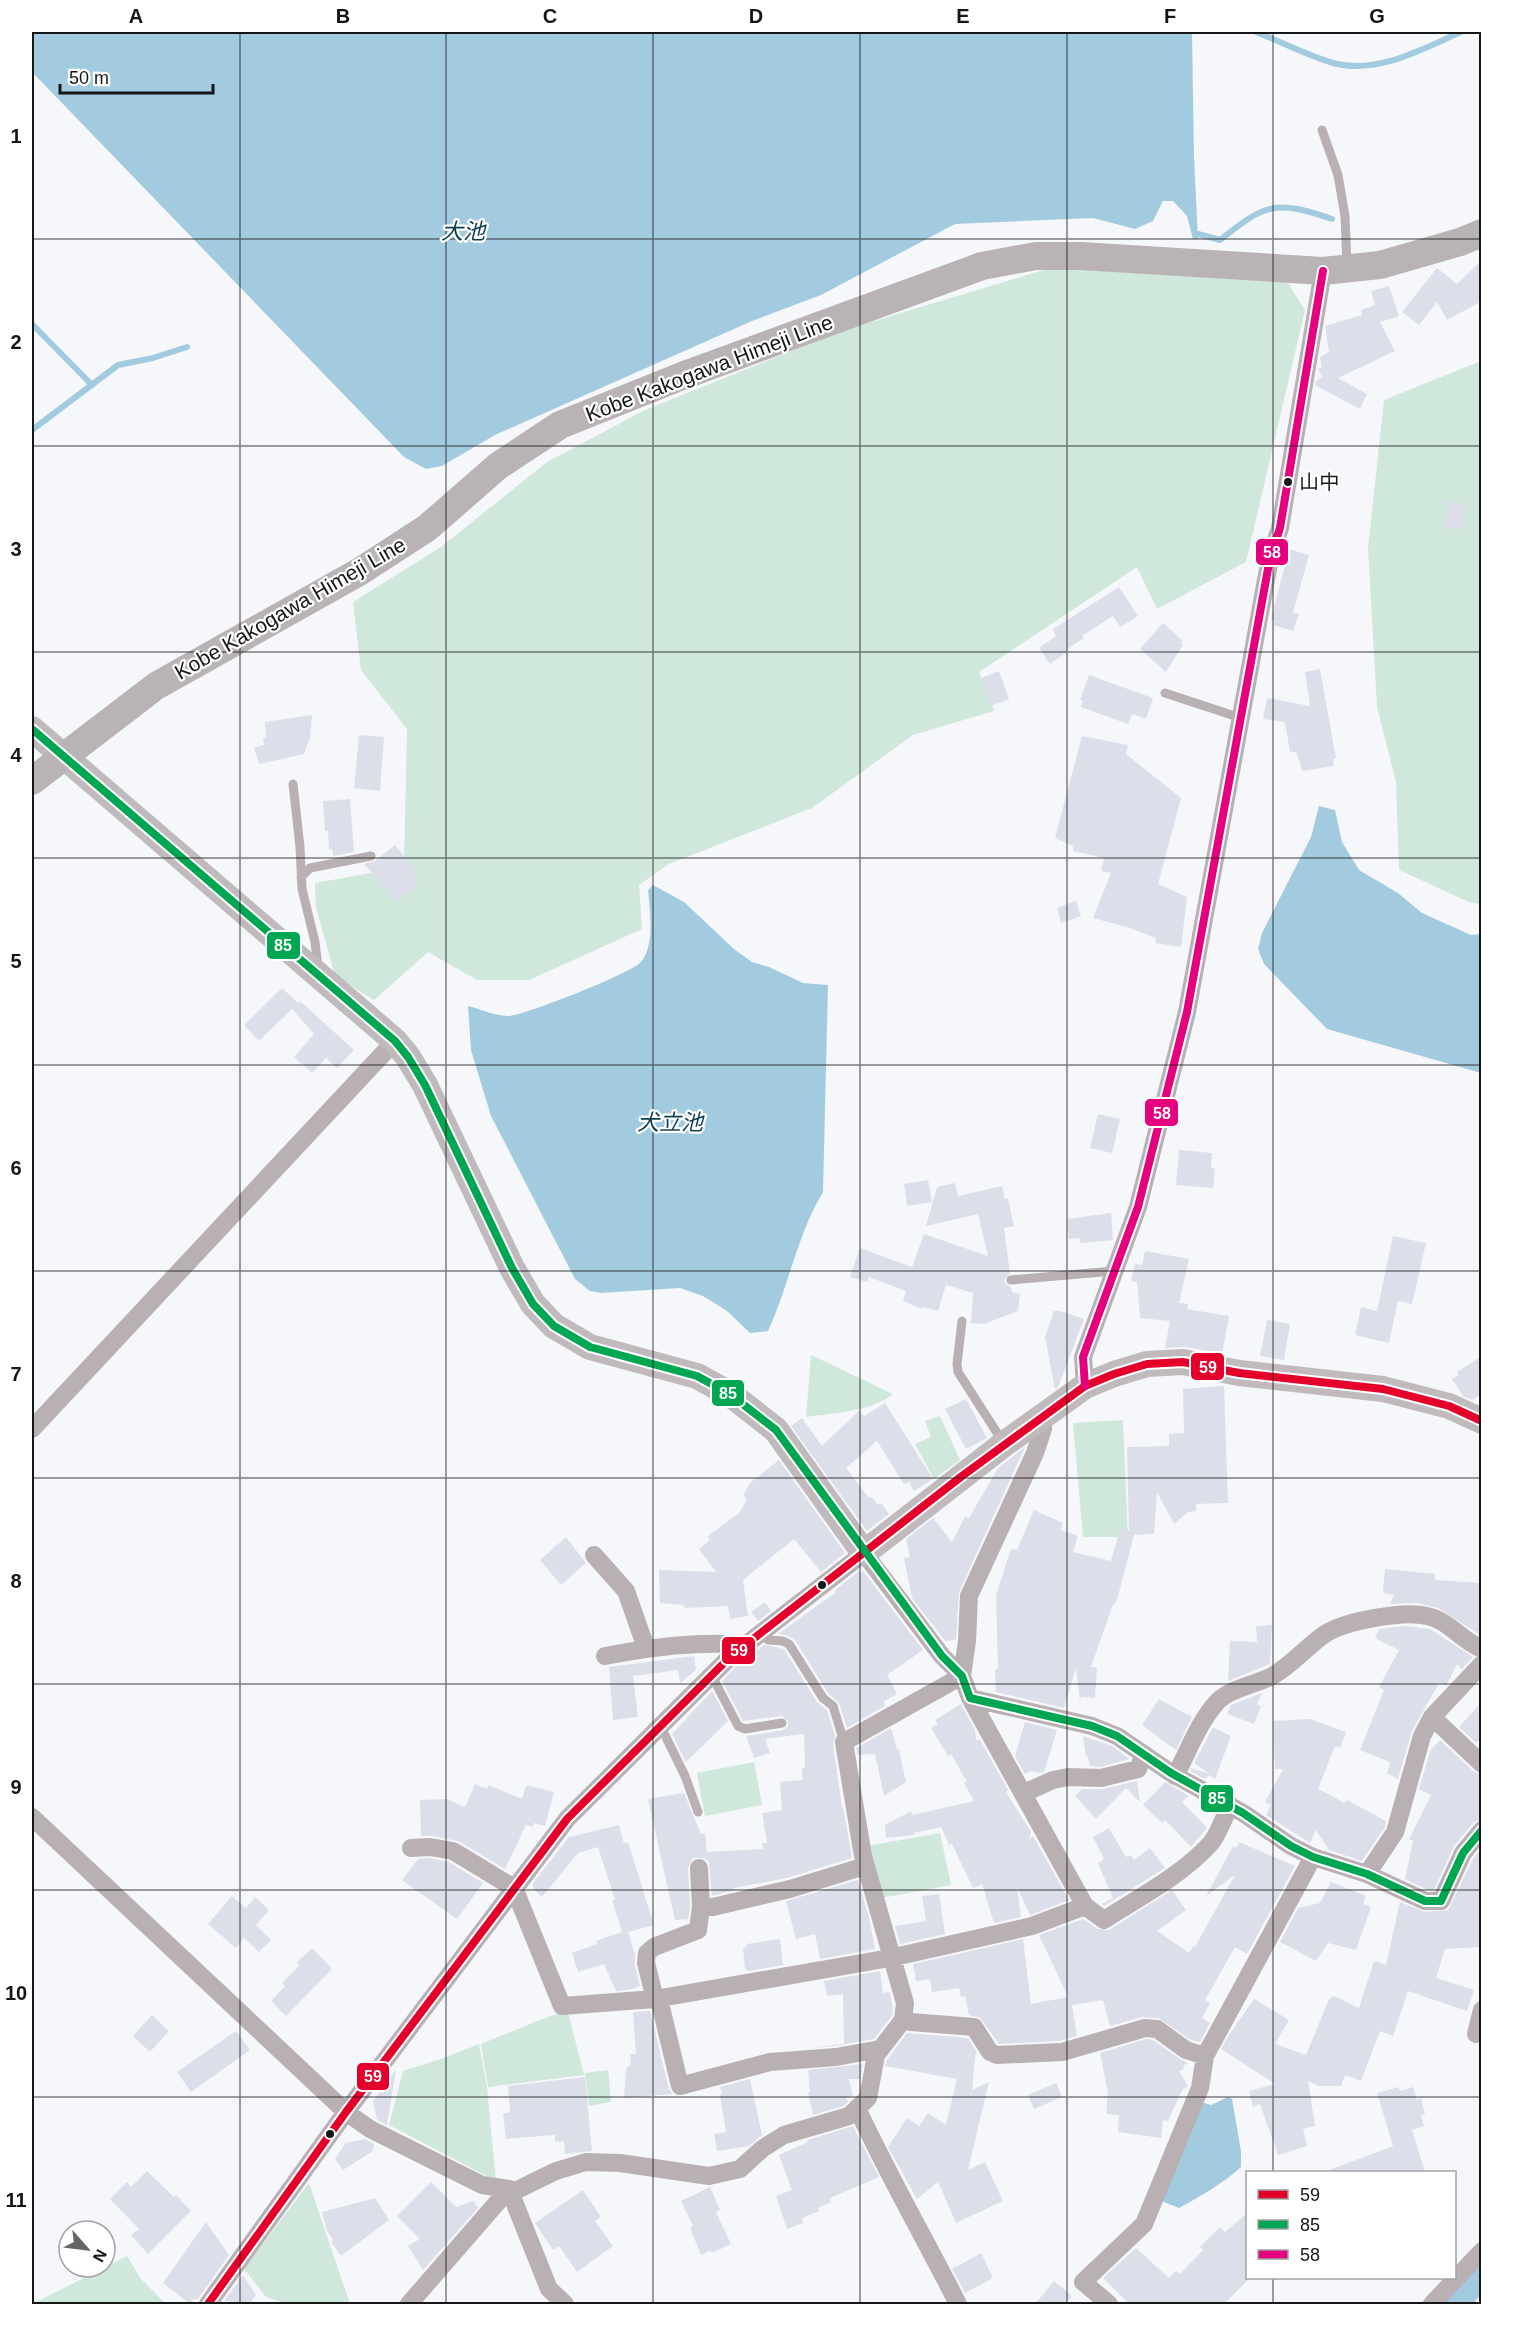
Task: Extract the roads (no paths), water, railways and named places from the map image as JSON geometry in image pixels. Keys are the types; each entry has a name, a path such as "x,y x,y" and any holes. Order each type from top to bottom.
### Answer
{"main road":[{"name":"Kobe Kakogawa Himeji Line","path":"32,781 156,686 359,572 427,528 498,466 560,425 682,376 982,266 1036,256 1081,256 1335,270 1380,265 1460,242 1482,233"},
{"path":"32,729 395,1041 425,1085 512,1268 533,1304 554,1326 590,1347 697,1376 730,1394 776,1430 864,1553 1004,1444 1085,1386 1147,1364 1183,1362 1239,1373 1383,1389 1449,1406 1482,1421"}],"street":[{"path":"1085,1386 1083,1357 1138,1207 1187,1012 1270,558 1280,528 1335,270"},
{"path":"32,1429 395,1041"},
{"path":"962,1676 967,1641 969,1596 1035,1453 1043,1429 1043,1417"},
{"path":"208,2304 346,2112 567,1819 746,1645 864,1553 942,1656 962,1676 970,1698 1085,1906 1104,1920 1144,1893 1166,1883 1212,1842 1230,1805"},
{"path":"594,1555 626,1591 646,1648"},
{"path":"1175,1776 1216,1702 1226,1693 1253,1686 1273,1676 1327,1633 1393,1614 1428,1616 1437,1619 1472,1645 1482,1649"},
{"path":"604,1656 689,1643 746,1645"},
{"path":"1367,1874 1395,1832 1422,1736 1432,1717 1482,1664"},
{"path":"32,1817 346,2112 370,2129 482,2185 509,2189 513,2192 556,2171 586,2162 620,2163 709,2176 740,2169 762,2149 784,2135 849,2116 867,2098 876,2055 903,2020 904,2003 866,1866 843,1742 962,1676"},
{"path":"970,1698 1092,1726 1117,1736 1175,1776 1230,1805 1291,1846 1313,1857 1367,1874 1425,1901 1441,1901 1463,1853 1482,1830"},
{"path":"1432,1717 1482,1764"},
{"path":"1024,1793 1053,1780 1068,1777 1101,1778 1138,1769 1144,1754"},
{"path":"411,1848 430,1847 453,1851 514,1888 562,2006 657,1999 890,1958 1032,1926 1085,1906"},
{"path":"1109,2304 1085,2297 1083,2282 1144,2224 1200,2088 1205,2056 1313,1857"},
{"path":"701,1906 712,1907 790,1889 866,1866"},
{"path":"699,1868 701,1906 698,1930 654,1947 647,1953 646,1963 680,2086 770,2062 880,2049"},
{"path":"1476,2034 1482,2010"},
{"path":"903,2020 974,2028 990,2052 997,2055 1062,2052 1145,2028 1157,2029 1186,2050 1205,2056"},
{"path":"857,2108 886,2170 917,2223 958,2304"},
{"path":"409,2304 509,2189"},
{"path":"509,2189 549,2289 565,2304"},
{"path":"1456,2279 1482,2251"},
{"path":"1432,2304 1456,2279"}],"lane":[{"path":"1322,130 1338,176 1345,216 1335,270"},
{"path":"1165,693 1240,718"},
{"path":"293,784 302,889 315,942 319,976"},
{"path":"301,877 310,868 371,856"},
{"path":"1011,1280 1114,1271"},
{"path":"962,1321 958,1372 1004,1444"},
{"path":"761,1634 768,1640 783,1641 789,1644 823,1698 833,1706 843,1742"},
{"path":"712,1676 738,1726 745,1729 782,1723"},
{"path":"661,1727 685,1776 698,1812"}],"water":[{"name":"大池","path":"32,32 1192,32 1198,239 1193,239 1187,216 1173,201 1163,201 1153,221 1135,229 1093,218 955,224 821,295 752,321 495,435 442,466 426,469 404,457 32,72"},
{"path":"1319,806 1335,810 1342,842 1359,870 1398,893 1422,913 1471,935 1481,934 1481,1073 1327,1029 1264,964 1258,949 1262,933 1311,837"},
{"name":"犬立池","path":"653,885 684,902 734,949 752,962 769,967 803,983 828,985 823,1192 806,1226 768,1331 750,1333 727,1311 703,1296 680,1288 601,1293 590,1291 575,1279 491,1116 471,1050 468,1006 503,1016 518,1014 599,984 641,962 650,937 648,890"},
{"path":"1228,2097 1232,2099 1241,2151 1241,2167 1219,2184 1179,2208 1159,2200 1201,2102 1211,2105"}],"waterway":[{"path":"1256,32 1323,60 1350,66 1383,63 1461,32"},
{"path":"1198,234 1220,240 1249,218 1272,208 1297,209 1332,219"},
{"path":"32,324 91,384"},
{"path":"32,430 118,365 153,358 187,347"},
{"path":"1448,2304 1482,2267"}],"place":[{"name":"山中","path":"1288,482"}]}
